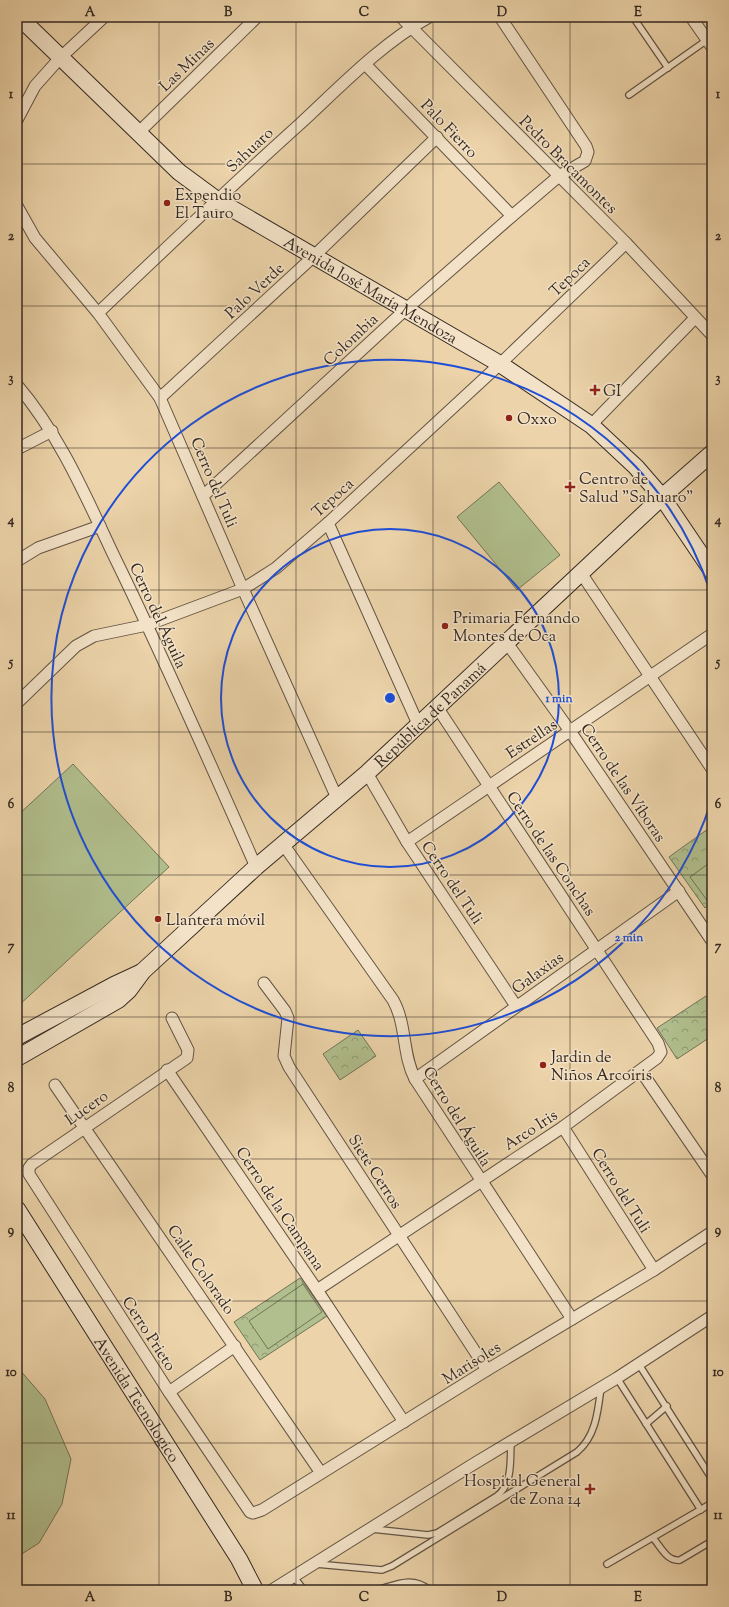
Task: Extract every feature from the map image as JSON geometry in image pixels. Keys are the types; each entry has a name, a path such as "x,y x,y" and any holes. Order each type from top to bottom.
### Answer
{"street":[{"name":"Avenida José María Mendoza","path":"19,17 179,172 217,200 500,364 591,425 636,467 662,497 712,571"},
{"path":"17,120 35,86 60,58 104,17"},
{"name":"Las Minas","path":"138,133 257,17"},
{"name":"Pedro Bracamontes","path":"402,17 626,243 712,335"},
{"name":"Sahuaro","path":"98,313 217,200 365,64 411,27 429,17"},
{"name":"Colombia","path":"203,496 405,310 512,216 559,176 585,161 588,152 586,146 500,17"},
{"path":"691,17 710,44"},
{"name":"Palo Fierro","path":"365,64 512,216"},
{"name":"Palo Verde","path":"160,398 314,256 437,138"},
{"name":"Cerro del Tuli","path":"17,206 34,238 98,313 160,398 243,589 338,798"},
{"name":"Tepoca","path":"17,703 76,646 86,640 105,633 147,625 243,589 276,568 328,523 500,364 626,243"},
{"path":"591,425 695,318"},
{"name":"Cerro del Águila","path":"17,385 52,431 100,526 147,625 256,867"},
{"path":"17,449 52,431"},
{"name":"República de Panamá","path":"17,1058 118,1000 130,990 143,971 256,867 366,773 662,497 712,453"},
{"path":"328,523 418,724"},
{"path":"17,561 38,548 100,526"},
{"path":"581,573 712,769"},
{"name":"Estrellas","path":"407,842 712,634"},
{"name":"Cerro de las Víboras","path":"507,643 570,731 712,941"},
{"name":"Cerro de las Conchas","path":"437,707 658,1043 660,1052 657,1058"},
{"name":"Cerro del Tuli","path":"366,773 407,842 516,1006"},
{"name":"Cerro del Águila","path":"282,844 400,1012 408,1062 415,1079 480,1181 572,1319"},
{"name":"Galaxias","path":"415,1079 679,891"},
{"name":"República de Panamá","path":"17,1036 143,971"},
{"name":"Siete Cerros","path":"264,983 285,1011 288,1018 284,1056 289,1067 487,1370"},
{"path":"17,1047 85,1012 114,985"},
{"path":"167,1070 187,1058 189,1054 172,1018"},
{"name":"Arco Iris","path":"317,1290 563,1127 657,1058"},
{"name":"Lucero","path":"29,1174 29,1168 32,1164 167,1070"},
{"name":"Cerro de la Campana","path":"167,1070 317,1290 404,1422"},
{"path":"641,1071 712,1175"},
{"name":"Calle Colorado","path":"55,1085 321,1473"},
{"name":"Cerro del Tuli","path":"563,1127 654,1270"},
{"name":"Cerro Prieto","path":"29,1174 169,1392 246,1508"},
{"name":"Avenida Tecnologico","path":"17,1209 239,1559 256,1590"},
{"name":"Marisoles","path":"246,1508 253,1513 262,1510 487,1370 654,1270 712,1232"},
{"path":"272,1590 511,1441 617,1378 712,1316"},
{"path":"169,1392 235,1346"}],"lane":[{"path":"633,17 668,68"},
{"path":"629,95 668,68 710,44"},
{"path":"638,1363 667,1406 712,1479"},
{"path":"617,1378 701,1510"},
{"path":"313,1564 382,1570 392,1566 577,1452 585,1445 598,1417 601,1387"},
{"path":"646,1424 667,1406"},
{"path":"370,1528 428,1535 437,1533 464,1517 503,1491 509,1475 511,1441"},
{"path":"607,1564 712,1503"},
{"path":"653,1538 668,1558 674,1561 680,1560 712,1541"},
{"path":"293,1576 304,1590"},
{"path":"377,1590 406,1582 418,1582 430,1590"}],"green space":[{"path":"499,482 560,555 517,590 457,517"},
{"path":"73,764 169,867 17,1007 17,816"},
{"path":"712,826 712,902 705,908 669,857"},
{"path":"712,861 712,900 709,903 690,877"},
{"path":"706,996 712,1005 712,1036 677,1059 657,1028"},
{"path":"358,1030 376,1056 340,1080 323,1054"},
{"path":"300,1278 327,1316 260,1360 234,1322"},
{"path":"303,1284 322,1312 268,1349 249,1321"},
{"path":"17,1369 19,1369 45,1399 71,1459 62,1504 39,1543 17,1557"}],"place":[{"name":"Expendio El Tauro","path":"167,203"},
{"name":"GI","path":"595,390"},
{"name":"Oxxo","path":"509,418"},
{"name":"Centro de Salud \"Sahuaro\"","path":"570,487"},
{"name":"Primaria Fernando Montes de Oca","path":"445,626"},
{"name":"Llantera móvil","path":"158,919"},
{"name":"Jardin de Niños Arcoiris","path":"543,1065"},
{"name":"Hospital General de Zona 14","path":"590,1489"}]}
